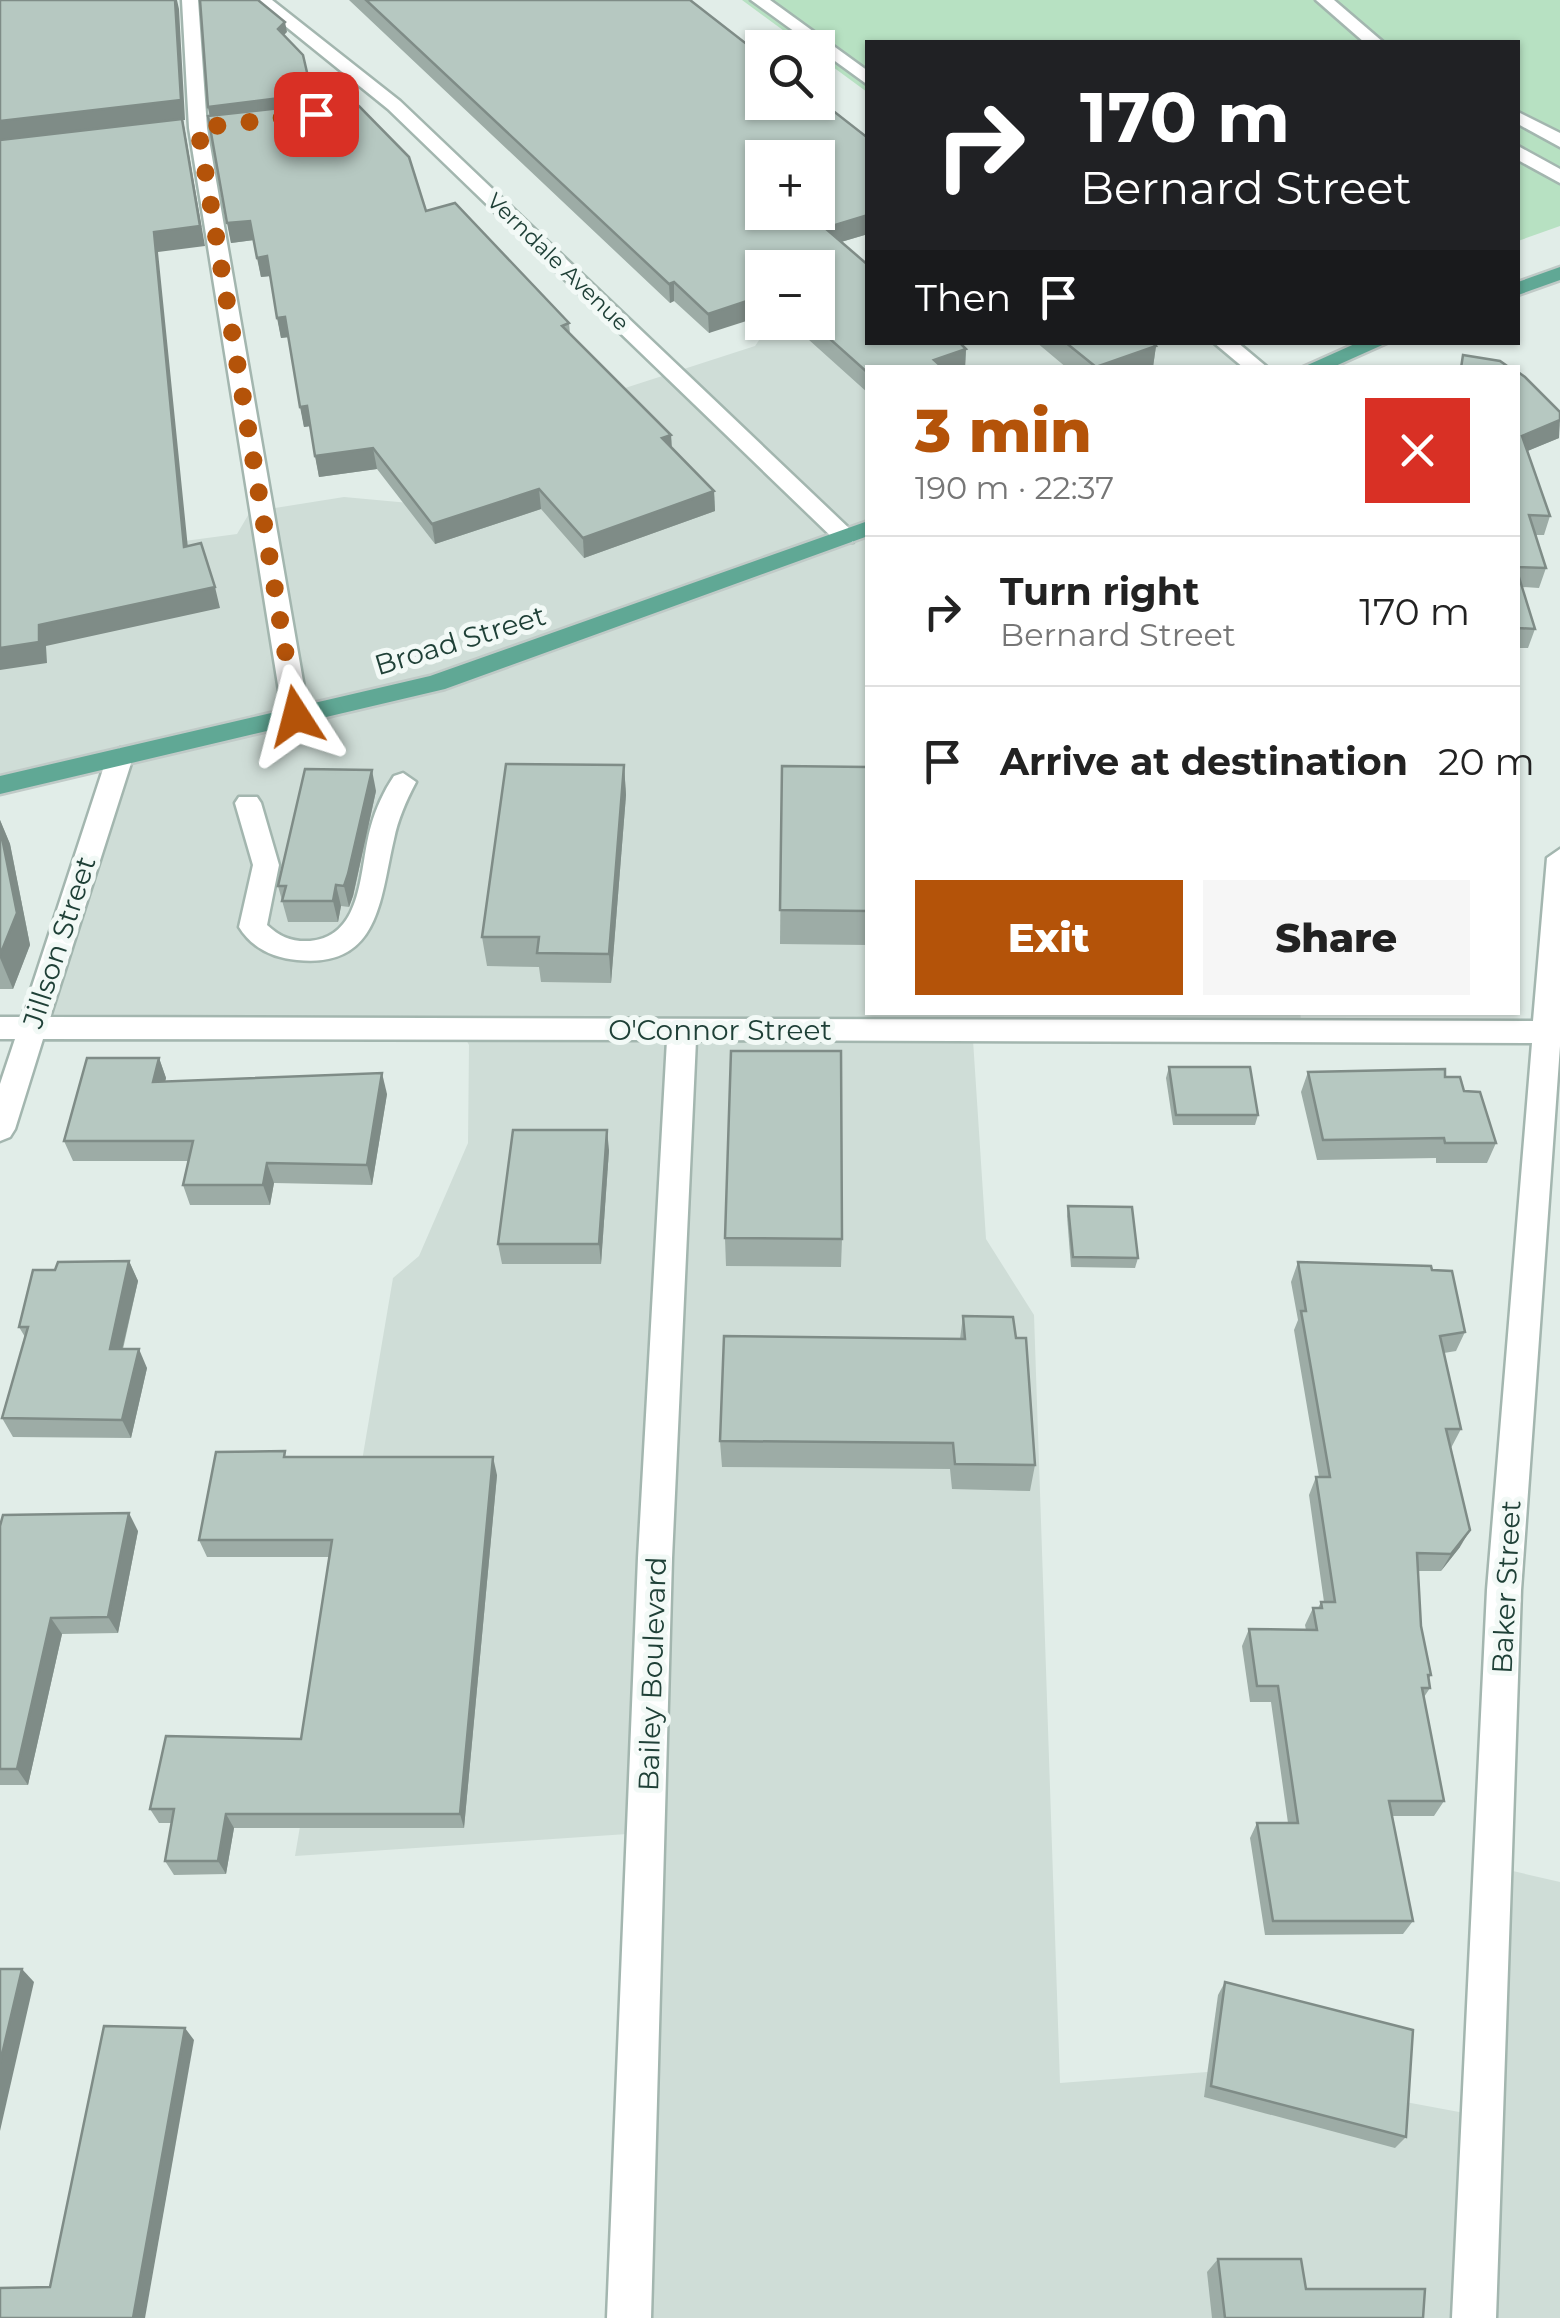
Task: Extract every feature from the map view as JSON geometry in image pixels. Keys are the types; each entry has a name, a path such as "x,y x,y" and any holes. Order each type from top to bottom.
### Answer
{"main road":[{"path":"1520,288 1560,273"},
{"path":"1318,365 1371,345"},
{"name":"Broad Street","path":"0,784 473,672 856,533"}],"street":[{"path":"190,0 198,128 296,716"},
{"name":"Verndale Avenue","path":"261,0 384,106 856,533"},
{"path":"760,0 865,78"},
{"path":"1324,0 1372,40"},
{"path":"1520,118 1560,140"},
{"path":"1520,153 1560,177"},
{"path":"1227,345 1254,365"},
{"name":"Jillson Street","path":"0,1129 120,757"},
{"path":"248,803 266,865 254,927 268,943 281,948 320,951 352,936 366,916 384,825 403,782"},
{"name":"Baker Street","path":"1474,2318 1504,1590 1552,1031 1560,858"},
{"name":"O'Connor Street","path":"0,1028 682,1030 1308,1023 1552,1031"},
{"name":"Bailey Boulevard","path":"629,2318 655,1558 682,1030"}],"shaded area":[{"path":"835,261 865,262 865,345 1213,345 1239,365 865,365 865,1015 1300,1015 1302,1025 973,1040 986,1239 1034,1315 1060,2083 1234,2070 1486,2117 1504,1869 1560,1882 1560,2318 645,2318 657,1832 295,1856 393,1278 419,1256 468,1143 469,1045 463,1034 44,1029 115,762 0,785 0,552 87,554 237,534 250,512 344,497 431,505 554,411 755,346 759,340 835,340"}],"green space":[{"path":"742,0 1560,0 1560,226 1520,240 1520,40 865,40 865,91 835,68 835,30 783,30"}],"building":[{"path":"0,0 175,0 181,100 0,121"},
{"path":"200,0 258,0 285,22 278,29 303,55 312,94 208,107"},
{"path":"366,0 690,0 745,43 745,120 835,120 835,112 865,136 865,216 835,225 835,140 745,140 745,230 827,230 865,262 865,345 962,345 966,349 934,360 940,365 865,365 865,370 831,340 835,340 835,250 745,250 745,302 708,314 674,282 669,284"},
{"path":"316,104 317,111 359,106 409,157 426,211 455,203 569,323 562,326 671,435 662,438 714,491 583,538 539,489 432,524 373,448 315,456 307,406 300,407 285,317 277,318 267,256 257,258 250,221 227,223 208,116"},
{"path":"182,119 200,226 154,232 184,547 201,543 215,587 39,625 39,642 0,648 0,140"},
{"path":"1069,345 1156,346 1102,365 1094,365"},
{"path":"1463,355 1506,365 1461,365"},
{"path":"1520,373 1560,412 1560,420 1522,436 1550,516 1529,515 1546,568 1520,567"},
{"path":"1520,580 1535,629 1520,628"},
{"path":"506,764 624,765 609,954 537,953 539,937 482,937"},
{"path":"782,766 865,767 865,911 780,910"},
{"path":"305,769 372,770 348,874 344,886 336,885 333,901 282,901 286,886 278,886"},
{"path":"0,828 17,913 0,955"},
{"path":"731,1051 841,1051 842,1239 725,1238"},
{"path":"87,1058 159,1058 153,1082 382,1073 367,1165 267,1163 263,1185 183,1185 193,1141 64,1141"},
{"path":"1169,1067 1250,1067 1258,1115 1176,1115"},
{"path":"1445,1069 1445,1077 1460,1077 1464,1091 1480,1092 1496,1143 1445,1143 1444,1138 1323,1140 1308,1072"},
{"path":"513,1130 607,1130 599,1244 498,1244"},
{"path":"1068,1206 1132,1207 1138,1258 1073,1257"},
{"path":"129,1261 110,1349 139,1349 122,1420 2,1418 28,1327 19,1327 33,1270 55,1270 58,1262"},
{"path":"1298,1262 1431,1266 1432,1270 1452,1271 1465,1332 1440,1336 1461,1429 1446,1429 1470,1530 1451,1554 1417,1553 1421,1626 1431,1675 1430,1688 1422,1688 1444,1801 1389,1801 1413,1921 1273,1921 1257,1823 1298,1823 1278,1686 1257,1686 1249,1629 1317,1630 1313,1608 1322,1608 1321,1602 1335,1602 1316,1477 1330,1477 1301,1311 1306,1311"},
{"path":"963,1316 1013,1317 1016,1338 1026,1338 1035,1465 955,1464 953,1443 720,1441 724,1336 965,1339"},
{"path":"285,1451 284,1457 493,1457 460,1814 226,1814 218,1861 165,1861 174,1809 150,1809 166,1736 301,1739 332,1540 199,1540 216,1452"},
{"path":"129,1513 108,1617 51,1618 17,1769 0,1769 3,1515"},
{"path":"0,1969 22,1969 0,2063"},
{"path":"1225,1982 1413,2030 1406,2137 1211,2086"},
{"path":"104,2026 185,2028 133,2318 0,2318 0,2288 50,2287"},
{"path":"1218,2259 1301,2259 1306,2289 1425,2289 1423,2318 1225,2318"}],"route":[{"path":"296,716 198,128 316,114"}]}
